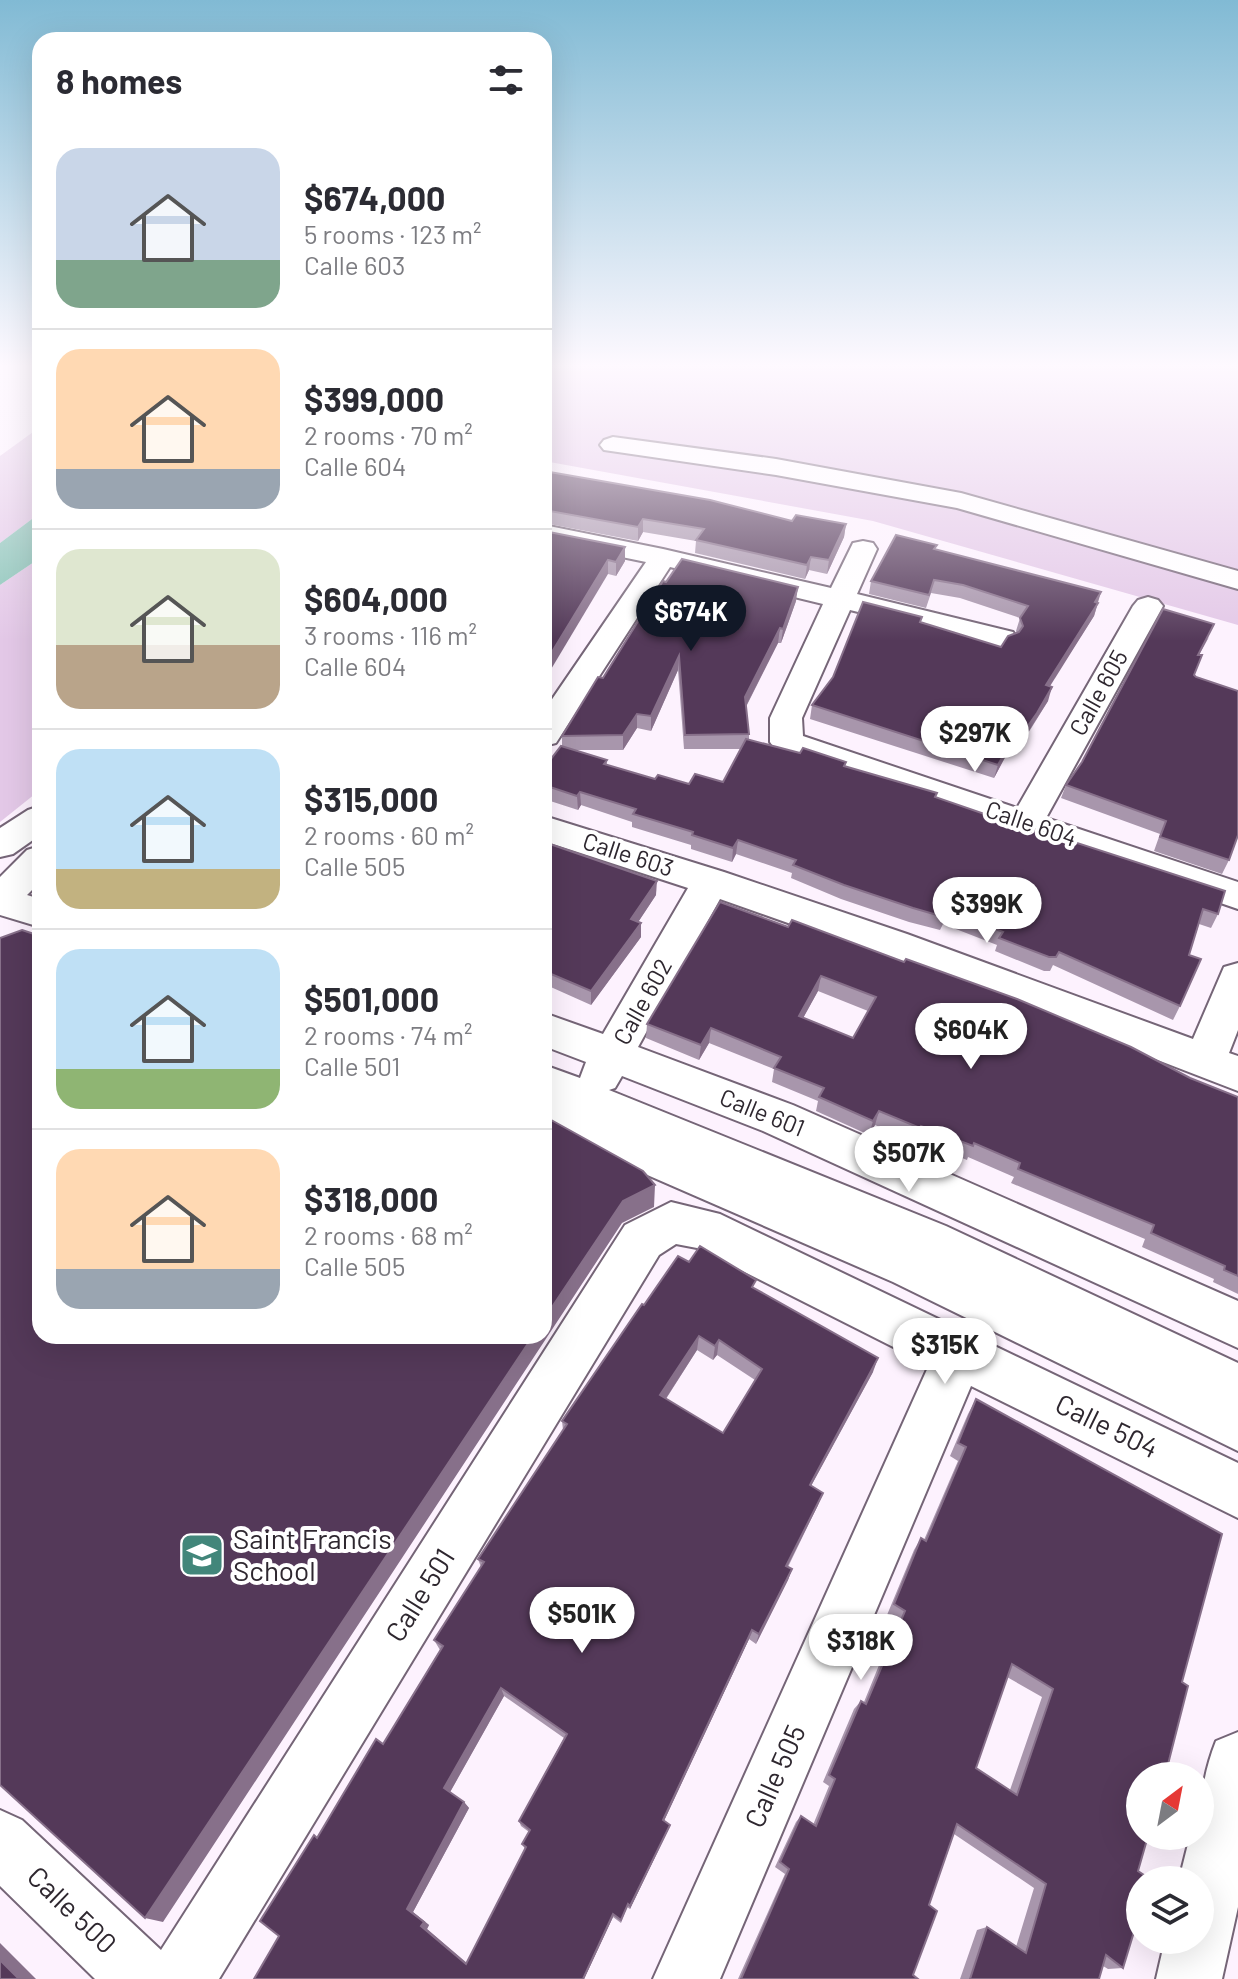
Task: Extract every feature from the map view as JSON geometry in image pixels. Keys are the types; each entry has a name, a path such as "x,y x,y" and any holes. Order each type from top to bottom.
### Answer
{"street":[{"path":"697,456 776,467 961,501 1238,580"},
{"path":"552,535 663,557 1002,638"},
{"path":"839,598 863,549"},
{"path":"552,724 663,557"},
{"name":"Calle 604","path":"839,598 786,718 787,742 1238,896"},
{"name":"Calle 605","path":"1026,822 1148,606"},
{"path":"0,845 32,823"},
{"name":"Calle 603","path":"552,831 711,881"},
{"path":"32,867 0,901 32,911"},
{"path":"711,881 1221,1068 1238,978"},
{"name":"Calle 602","path":"567,1110 614,1054 711,881"},
{"path":"0,928 32,938"},
{"name":"Calle 601","path":"552,1032 778,1118 1238,1325"},
{"path":"552,1092 567,1110 910,1267 1231,1390"},
{"name":"Calle 504","path":"671,1223 704,1229 1238,1491"},
{"name":"Calle 501","path":"181,1979 642,1240 671,1223"},
{"name":"Calle 505","path":"686,1979 960,1353"},
{"path":"1214,1869 1238,1763"},
{"name":"Calle 500","path":"0,1842 143,1979"},
{"path":"1189,1979 1195,1954"}],"shaded area":[{"path":"0,456 32,456 32,519 0,543"},
{"path":"552,456 1238,456 1238,625 873,521 552,462"},
{"path":"32,519 32,563 0,585 0,543"},
{"path":"32,563 32,796 0,822 0,585"}],"building":[{"path":"552,472 710,500 792,521 796,515 846,524 829,560 811,557 807,565 696,540 704,529 643,519 638,527 552,511"},
{"path":"552,533 625,547 616,562 608,560 552,652"},
{"path":"896,535 937,545 934,549 1101,592 1095,602 1098,603 1046,685 1052,687 1037,713 1020,737 1014,735 998,765 812,705 833,677 863,602 922,617 920,622 1001,647 1008,636 1019,632 1023,626 1020,618 1028,606 963,585 934,580 929,595 871,581"},
{"path":"682,559 798,587 783,629 780,628 745,697 749,734 685,735 679,656 651,716 637,714 623,735 562,736 598,677 603,678 663,581 666,582"},
{"path":"1163,609 1214,624 1198,655 1202,655 1194,675 1238,691 1238,835 1229,860 1160,837 1166,821 1066,785 1082,762"},
{"path":"746,739 800,753 803,748 846,762 844,766 937,793 935,797 996,818 998,814 1043,832 1225,891 1218,914 1203,909 1189,955 1201,959 1180,1006 1059,952 1056,957 1049,957 999,938 1003,932 947,910 944,917 913,908 844,885 793,865 796,860 738,840 733,848 633,814 636,809 580,792 577,796 552,788 552,758 561,746 607,760 604,764 655,779 658,775 689,784 695,774 723,782"},
{"path":"552,845 657,881 631,919 641,923 591,991 552,974"},
{"path":"720,902 788,927 792,920 904,962 906,959 1017,999 1131,1047 1190,1078 1238,1097 1238,1276 1224,1270 1225,1266 1151,1233 1154,1225 1018,1169 1020,1163 974,1143 973,1146 879,1111 873,1121 819,1097 824,1088 774,1068 781,1057 711,1028 701,1045 647,1024","holes":["821,976 876,997 853,1038 799,1016"]},
{"name":"Saint Francis School","path":"22,930 32,933 32,1344 528,1344 145,1918 0,1785 0,938"},
{"path":"552,1120 643,1171 655,1185 623,1201 552,1307"},
{"path":"700,1246 756,1280 752,1287 878,1358 810,1485 823,1493 786,1566 792,1569 759,1634 752,1630 663,1820 670,1825 630,1906 628,1904 621,1920 613,1914 583,1979 254,1979 279,1936 260,1921 314,1835 317,1838 376,1739 383,1744 443,1646 434,1640 484,1562 478,1559 567,1424 562,1421 642,1304 678,1256 689,1262","holes":["699,1336 715,1346 719,1340 762,1369 723,1433 660,1395","501,1688 567,1734 519,1821 530,1830 522,1844 526,1847 466,1964 421,1926 424,1922 407,1909 464,1802 444,1788"]},
{"path":"976,1399 1222,1534 1182,1682 1188,1686 1169,1762 1126,1762 1126,1850 1144,1850 1139,1866 1126,1866 1127,1954 1123,1968 1106,1955 1099,1979 970,1979 987,1927 1026,1953 1046,1884 957,1824 929,1905 937,1911 913,1975 918,1979 741,1979 789,1869 780,1862 801,1816 816,1826 835,1779 829,1775 861,1701 866,1704 905,1611 894,1604 921,1538 926,1541 966,1447 958,1443","holes":["1012,1664 1053,1689 1017,1795 976,1768"]},
{"path":"0,1960 19,1979 0,1979"}],"place":[{"name":"Saint Francis School","path":"202,1555"}]}
